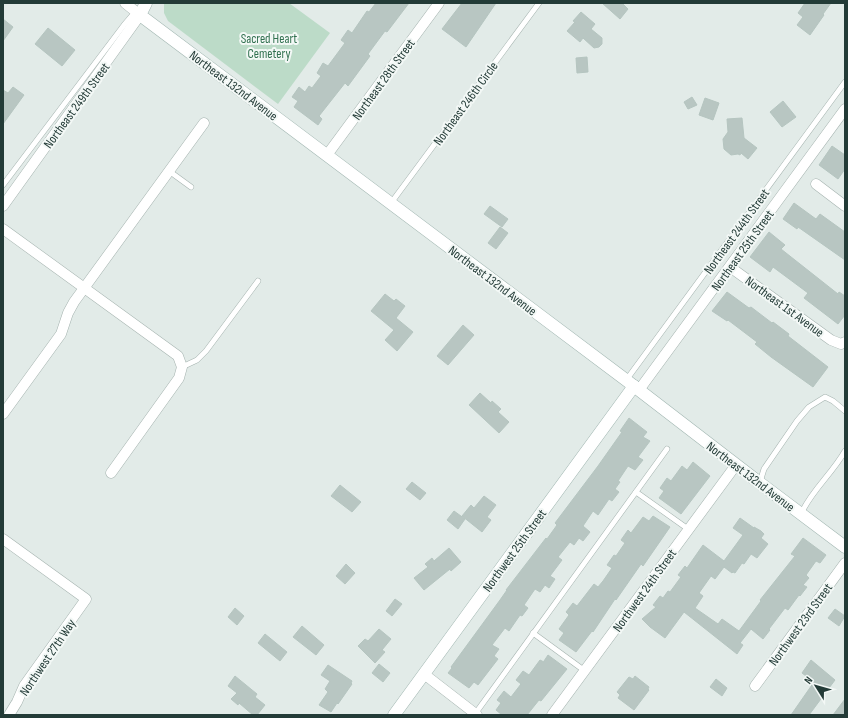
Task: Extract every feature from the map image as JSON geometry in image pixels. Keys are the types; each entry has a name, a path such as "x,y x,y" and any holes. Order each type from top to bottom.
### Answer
{"street":[{"path":"125,3 138,13"},
{"name":"Northeast 249th Street","path":"3,206 146,3"},
{"name":"Northeast 28th Street","path":"327,155 439,3"},
{"name":"Northeast 132nd Avenue","path":"138,13 633,385 845,547"},
{"name":"Northeast 25th Street","path":"633,385 730,267 845,109"},
{"path":"3,414 54,345 61,334 68,313 84,288 204,124"},
{"path":"816,184 845,206"},
{"path":"3,229 178,356 182,367 179,378 111,473"},
{"name":"Northeast 1st Avenue","path":"730,267 831,340 843,343"},
{"name":"Northwest 25th Street","path":"394,715 633,385"},
{"name":"Northwest 24th Street","path":"552,715 736,465"},
{"name":"Northwest 27th Way","path":"3,539 86,599 24,686 14,708 9,715"},
{"name":"Northwest 23rd Street","path":"755,686 845,563"},
{"path":"424,674 476,714"}],"lane":[{"name":"Northeast 246th Circle","path":"391,203 539,3"},
{"path":"3,185 124,25 138,13"},
{"name":"Northeast 244th Street","path":"633,385 845,82"},
{"path":"169,171 192,187"},
{"path":"182,367 197,360 206,351 258,281"},
{"path":"760,483 764,469 797,421 809,408 825,397 833,401 845,411"},
{"path":"476,714 667,449"},
{"path":"800,514 805,504 838,464 845,451"},
{"path":"636,492 688,529"},
{"path":"533,633 585,670"}],"green space":[{"name":"Sacred Heart Cemetery","path":"164,3 289,3 330,33 278,104 168,21 164,13"}],"building":[{"path":"376,3 409,3 368,54 370,56 348,86 345,83 319,116 322,119 318,125 294,107 298,101 292,97 299,87 305,92 309,86 312,88 321,76 317,73 323,63 328,66 345,43 341,40 348,30 352,33 367,11 369,12"},
{"path":"462,3 496,3 466,47 442,29"},
{"path":"602,3 622,3 628,9 620,19"},
{"path":"805,3 831,3 810,35 797,25 803,17 798,13"},
{"path":"581,12 595,24 591,29 602,38 602,44 599,47 594,48 583,38 580,42 567,31"},
{"path":"3,19 13,27 3,41"},
{"path":"48,28 75,50 62,66 35,44"},
{"path":"587,57 588,72 577,73 576,58"},
{"path":"13,87 24,95 3,124 3,90 8,93"},
{"path":"692,97 697,105 688,109 684,102"},
{"path":"705,98 719,103 713,120 699,115"},
{"path":"783,101 796,117 782,127 770,112"},
{"path":"742,118 744,138 757,148 748,159 741,153 740,155 731,155 724,149 723,139 728,132 727,119"},
{"path":"832,146 845,155 845,169 838,179 819,165"},
{"path":"794,203 816,219 820,214 845,232 845,260 798,227 797,229 783,219"},
{"path":"490,206 508,219 502,227 484,214"},
{"path":"500,227 508,233 496,249 488,243"},
{"path":"769,232 785,245 781,249 838,294 839,292 845,296 845,315 838,324 804,298 808,293 773,267 770,272 750,257"},
{"path":"727,292 749,308 751,307 772,323 773,322 789,334 788,336 828,367 813,387 771,357 755,344 757,342 728,320 727,321 712,311"},
{"path":"385,294 394,301 396,299 405,306 396,318 413,332 397,351 385,340 394,330 371,311"},
{"path":"463,325 474,335 448,365 437,356"},
{"path":"480,393 491,403 492,401 501,409 498,412 509,422 499,433 469,405"},
{"path":"629,418 647,432 643,437 650,441 638,457 643,460 635,470 628,466 618,481 620,482 615,489 619,492 612,501 609,499 598,515 593,511 583,526 590,532 583,541 579,538 574,545 570,542 558,557 562,560 550,576 555,579 549,588 545,585 540,592 535,589 524,605 528,608 522,616 520,615 509,631 505,628 492,645 499,649 494,656 498,659 478,685 474,682 469,688 448,673 452,668 451,667 506,590 546,538 547,539 557,525 555,523 622,432 620,431"},
{"path":"693,462 710,476 681,514 659,498 664,491 660,488 667,478 671,481 682,466 687,470"},
{"path":"412,482 426,493 420,500 406,489"},
{"path":"340,485 361,502 352,512 331,496"},
{"path":"484,496 496,505 487,517 491,520 482,532 462,516 471,505 474,508"},
{"path":"454,511 465,519 458,529 447,520"},
{"path":"653,516 670,527 643,566 641,564 593,632 592,631 576,652 559,640 564,633 559,629 569,615 566,612 573,603 577,606 594,584 598,587 603,581 612,568 607,565 614,555 616,556 625,543 621,540 628,530 631,533 643,517 649,521"},
{"path":"740,518 761,531 764,534 761,538 768,544 757,558 751,554 735,573 732,573 724,567 715,579 711,576 699,593 703,596 695,608 718,624 722,619 739,631 761,601 760,600 795,556 791,554 803,538 826,555 820,563 816,561 806,575 809,578 803,585 807,587 788,610 785,608 763,639 751,629 740,643 743,645 737,654 684,612 665,638 642,619 656,607 653,605 660,596 663,598 668,591 670,592 681,577 678,575 685,566 687,568 703,545 724,561 743,535 733,528"},
{"path":"449,548 461,562 424,590 414,578 428,567 425,564 432,558 434,561"},
{"path":"346,564 355,573 345,584 336,576"},
{"path":"395,599 402,604 392,616 386,611"},
{"path":"235,608 244,616 237,625 228,617"},
{"path":"835,609 845,616 839,626 828,618"},
{"path":"302,626 324,645 316,655 293,637"},
{"path":"379,629 391,639 382,650 385,652 375,663 358,646 365,639 368,641"},
{"path":"265,634 287,652 280,661 258,643"},
{"path":"548,655 567,669 541,701 539,700 527,715 502,715 496,710 501,703 497,700 504,691 511,697 521,684 516,680 523,671 529,675 540,660 544,662"},
{"path":"811,660 835,680 809,715 791,715 814,682 802,673"},
{"path":"379,664 390,673 383,682 372,673"},
{"path":"328,665 352,681 352,684 331,712 319,705 328,692 325,689 330,681 321,675"},
{"path":"235,676 257,694 255,697 265,705 257,715 253,715 239,703 238,705 231,699 237,693 228,686"},
{"path":"635,676 649,687 649,690 634,710 618,698 620,695 617,692 629,677 633,679"},
{"path":"716,679 727,688 722,696 710,687"},
{"path":"845,699 845,715 833,715"}]}
